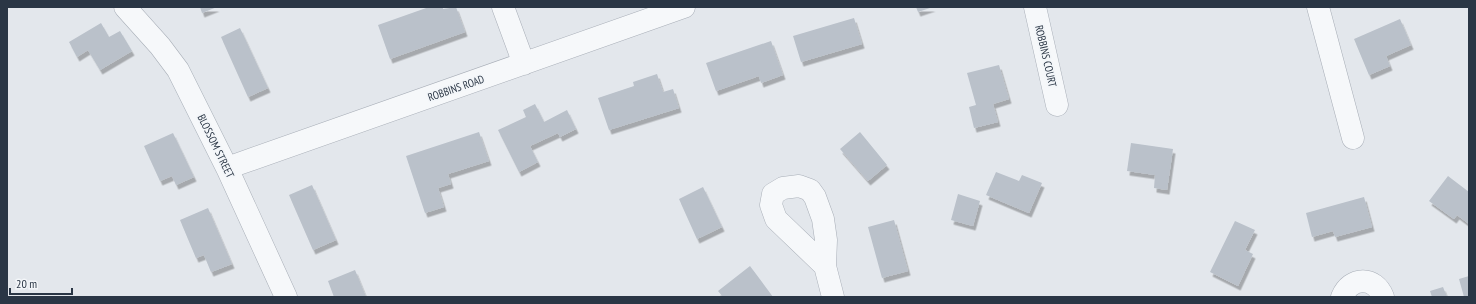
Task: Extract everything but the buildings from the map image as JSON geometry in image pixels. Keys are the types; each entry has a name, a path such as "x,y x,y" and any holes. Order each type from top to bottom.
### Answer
{"street":[{"name":"BLOSSOM STREET","path":"125,7 160,46 178,70 228,168 286,297"},
{"path":"503,7 524,64"},
{"name":"ROBBINS ROAD","path":"228,168 684,7"},
{"name":"ROBBINS COURT","path":"1035,7 1057,105"},
{"path":"1318,7 1353,138"},
{"path":"825,266 833,297"},
{"path":"1342,297 1345,290 1350,285 1363,281 1370,282 1381,290 1383,297"}]}
